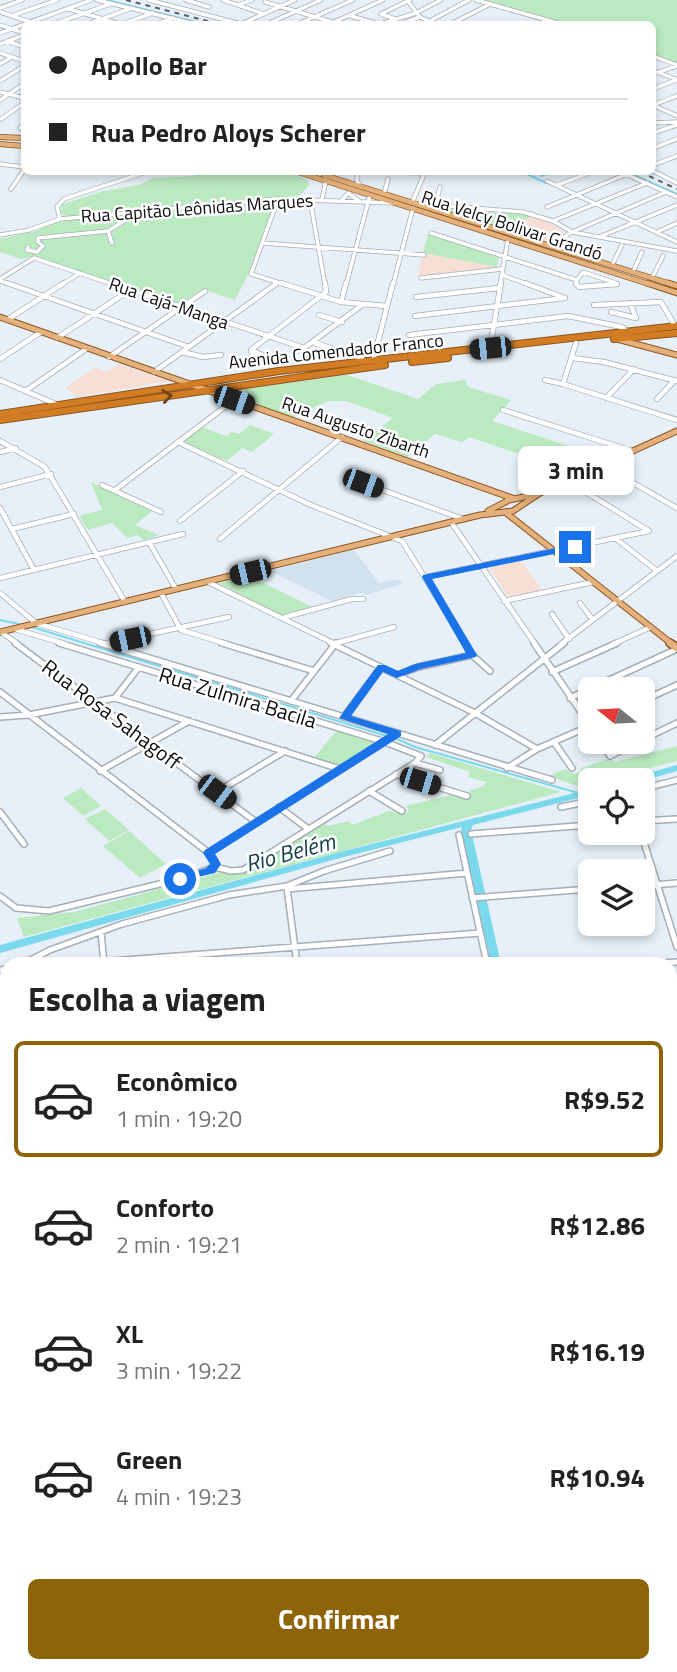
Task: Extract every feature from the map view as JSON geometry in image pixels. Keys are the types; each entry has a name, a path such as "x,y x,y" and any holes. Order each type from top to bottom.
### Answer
{"highway":[{"name":"Avenida Comendador Franco","path":"0,414 266,372 628,332 676,330"},
{"name":"Avenida Comendador Franco","path":"0,420 272,381 676,330"},
{"path":"471,355 490,348"},
{"path":"266,372 275,376 272,381"},
{"path":"126,393 120,397 127,402"}],"main road":[{"path":"0,137 21,138"},
{"path":"0,144 21,146"},
{"name":"Rua Velcy Bolivar Grandó","path":"327,176 354,183 370,195 397,203 435,207 677,286"},
{"name":"Rua Velcy Bolivar Grandó","path":"327,176 508,239 677,293"},
{"path":"579,262 586,261 587,258"},
{"path":"593,266 591,264 594,262 612,265"},
{"name":"Rua Augusto Zibarth","path":"0,317 504,493 518,501"},
{"path":"651,348 648,341 656,334"},
{"path":"616,338 677,355"},
{"path":"0,632 480,515 540,493 677,431"},
{"path":"504,493 507,498 504,507"},
{"path":"515,519 513,516 518,501"},
{"path":"504,507 516,509"},
{"path":"504,507 515,519 677,649"}],"street":[{"path":"0,10 22,0"},
{"path":"11,16 57,0"},
{"path":"33,21 90,0"},
{"path":"97,0 182,21"},
{"path":"149,0 230,21"},
{"path":"187,0 209,8 198,12"},
{"path":"224,0 264,14"},
{"path":"239,5 252,0"},
{"path":"270,0 265,2 324,21"},
{"path":"248,21 295,0"},
{"path":"274,21 321,0"},
{"path":"305,21 353,0"},
{"path":"337,21 383,0"},
{"path":"395,19 381,14 408,0 416,13 427,21"},
{"path":"389,21 416,13 442,0"},
{"path":"433,21 469,0"},
{"path":"476,0 548,21"},
{"path":"63,21 112,3"},
{"path":"458,21 490,4"},
{"path":"96,21 132,8"},
{"path":"68,9 110,21"},
{"path":"0,10 27,21"},
{"path":"130,21 153,13"},
{"path":"349,15 370,21"},
{"path":"409,21 420,17"},
{"path":"165,21 173,18"},
{"path":"0,25 21,33"},
{"path":"0,33 21,25"},
{"path":"0,44 21,35"},
{"path":"7,41 21,46"},
{"path":"0,53 21,62"},
{"path":"0,64 12,57"},
{"path":"656,58 677,65"},
{"path":"658,72 677,65"},
{"path":"0,81 21,66"},
{"path":"658,72 677,80"},
{"path":"656,88 677,80"},
{"path":"0,100 21,86"},
{"path":"0,92 21,99"},
{"path":"656,104 677,96"},
{"path":"1,119 21,102"},
{"path":"656,106 677,114"},
{"path":"656,123 677,123"},
{"path":"656,123 677,123"},
{"path":"656,132 677,123"},
{"path":"656,147 677,139"},
{"path":"656,164 677,156"},
{"path":"0,164 21,168"},
{"path":"656,172 677,183"},
{"path":"11,189 21,173"},
{"path":"60,219 57,207 64,200 137,175"},
{"path":"354,183 356,175"},
{"path":"373,361 413,205 424,175"},
{"path":"557,186 584,175"},
{"path":"547,207 625,175"},
{"path":"629,175 677,197"},
{"path":"322,199 327,176"},
{"path":"670,179 677,176"},
{"path":"384,194 388,179"},
{"path":"547,181 632,223 676,241"},
{"path":"553,221 647,183"},
{"path":"440,187 435,207 513,210 553,221 572,232 677,251"},
{"path":"549,246 572,232 666,192"},
{"path":"341,302 370,195"},
{"path":"278,199 251,274 276,284 341,302 387,306"},
{"name":"Rua Capitão Leônidas Marques","path":"0,235 29,230 60,219 127,217 140,211 278,199 397,203"},
{"path":"251,350 323,297 326,292 310,199"},
{"path":"596,238 677,205"},
{"path":"28,247 27,250 37,252 43,246 38,239 108,231 127,217"},
{"path":"657,232 677,223"},
{"path":"108,231 112,243"},
{"path":"431,233 578,280"},
{"path":"490,348 508,239"},
{"path":"656,247 676,241"},
{"path":"262,243 424,255"},
{"path":"612,265 622,245"},
{"path":"633,272 642,252"},
{"path":"652,278 663,256"},
{"name":"Rua Cajá-Manga","path":"0,280 34,258 304,348 315,343"},
{"path":"421,278 502,272 565,298"},
{"path":"583,272 617,284 579,287 576,285 578,280 583,272"},
{"path":"7,320 80,273"},
{"path":"0,280 189,347"},
{"path":"154,372 276,284"},
{"path":"416,297 499,288"},
{"path":"57,338 130,290"},
{"path":"109,357 205,291"},
{"path":"415,316 565,298"},
{"path":"594,306 661,302 676,330"},
{"path":"611,312 636,318 630,303"},
{"path":"315,343 362,305"},
{"path":"318,314 342,321"},
{"path":"409,335 568,316 611,325 628,332"},
{"path":"0,359 41,332"},
{"path":"315,343 362,358"},
{"path":"563,384 576,343"},
{"path":"27,390 86,349"},
{"path":"182,352 195,356 221,355"},
{"path":"572,358 604,362 676,381"},
{"path":"606,398 634,369"},
{"path":"0,380 58,405"},
{"path":"545,380 677,420"},
{"path":"657,399 676,381"},
{"path":"115,490 234,400"},
{"path":"503,410 632,451"},
{"path":"220,539 342,437"},
{"path":"0,441 38,461 51,474 125,602"},
{"path":"178,442 310,505 402,541 472,655 490,671"},
{"path":"0,452 16,449"},
{"path":"602,465 677,508"},
{"path":"180,521 243,471"},
{"path":"0,487 51,474"},
{"path":"566,480 649,531"},
{"path":"363,483 463,519"},
{"path":"102,485 161,512"},
{"path":"0,508 34,570"},
{"path":"12,529 74,513"},
{"path":"451,522 578,710"},
{"path":"426,577 649,531"},
{"path":"0,578 183,534"},
{"path":"615,538 656,570"},
{"path":"149,542 176,589"},
{"path":"435,745 617,600 677,556"},
{"path":"208,582 475,713 537,749"},
{"path":"504,601 593,582"},
{"path":"0,593 36,623"},
{"path":"161,593 178,628 314,671"},
{"path":"283,618 352,599 363,600"},
{"path":"580,603 592,620"},
{"path":"552,614 569,639"},
{"path":"105,644 229,617"},
{"name":"Rua Zulmira Bacila","path":"36,623 552,780"},
{"name":"Rua Zulmira Bacila","path":"21,627 139,667 384,742 421,756 415,762"},
{"path":"291,701 334,643 394,627"},
{"path":"552,672 651,627"},
{"name":"Rua Rosa Sahagoff","path":"0,632 256,822"},
{"path":"569,698 677,649"},
{"path":"397,675 418,667 472,655"},
{"path":"115,698 139,667"},
{"path":"344,718 382,667"},
{"path":"655,695 677,685"},
{"path":"0,692 209,853 215,861 215,867"},
{"path":"0,717 29,715 115,698 340,769"},
{"path":"100,771 189,721"},
{"path":"655,734 677,723"},
{"path":"507,768 537,749 578,731"},
{"path":"209,853 397,734"},
{"path":"554,742 572,768"},
{"path":"217,792 285,751"},
{"path":"0,896 13,908 29,912 73,906 180,879 215,867 231,871 243,870 415,762 440,770"},
{"path":"396,774 467,796"},
{"path":"655,786 677,780"},
{"path":"369,791 402,811"},
{"path":"561,807 578,803"},
{"path":"279,807 307,828"},
{"path":"0,812 3,822 24,844"},
{"path":"655,820 677,818"},
{"path":"471,834 578,826"},
{"path":"459,835 475,898 485,957"},
{"path":"645,845 677,947"},
{"path":"287,888 390,852"},
{"path":"36,957 101,932 229,895 467,873"},
{"path":"314,887 315,876"},
{"path":"657,884 677,883"},
{"path":"287,888 297,957"},
{"path":"475,898 578,890"},
{"path":"101,932 103,957"},
{"path":"176,957 480,933"}],"shaded area":[{"path":"531,216 549,222 564,232 549,243 509,231"},
{"path":"423,253 497,267 497,270 418,276"},
{"path":"118,364 170,381 76,397 66,387 95,368 107,372"},
{"path":"354,550 379,583 399,579 402,584 366,595 361,593 332,601 269,571"},
{"path":"521,561 543,591 509,598 489,568"}],"green space":[{"path":"479,0 677,0 677,63 656,55 656,21 553,21"},
{"path":"296,175 308,180 309,185 298,197 248,199 79,216 65,216 61,212 62,205 66,203 103,191 139,185 153,178"},
{"path":"275,201 248,275 235,300 202,289 179,305 35,256 21,259 0,252 0,239 33,232 60,221"},
{"path":"436,208 522,212 531,216 509,231"},
{"path":"428,234 499,257 497,267 423,253"},
{"path":"347,375 418,399 436,384 465,380 468,387 511,400 492,421 606,458 575,473 469,437 462,442 435,434 408,457 363,441 393,418 346,401 328,401 294,417 245,402 245,389"},
{"path":"250,425 274,434 252,452 242,448 227,461 182,442 202,427 226,436 232,432 239,434"},
{"path":"91,482 153,510 135,525 159,535 144,540 137,535 128,538 112,523 88,530 79,516 102,510"},
{"path":"248,576 313,607 281,615 218,583"},
{"path":"338,729 382,742 341,768 313,759"},
{"path":"677,746 677,761 650,768 581,768 611,758 615,762 655,754 655,752"},
{"path":"430,753 561,792 24,937 17,918 74,912 222,872 238,872 322,823 328,826 349,821 352,825 389,811 406,814 409,810 406,806 451,795 465,798 471,796 469,791 484,786 486,782 468,777 470,772 426,757"},
{"path":"565,769 574,774 578,773 578,786 548,776"},
{"path":"81,788 101,806 83,816 63,798"},
{"path":"105,809 129,830 109,841 85,819"},
{"path":"129,831 166,864 140,878 103,846"}],"waterway":[{"path":"107,0 192,21"},
{"path":"529,175 546,183"},
{"path":"634,175 677,194"},
{"path":"0,620 19,624"},
{"path":"32,627 390,737"},
{"path":"395,738 415,747 578,793"},
{"name":"Rio Belém","path":"655,774 677,768"},
{"name":"Rio Belém","path":"0,949 340,855 578,795"},
{"path":"468,824 466,830 494,957"}],"railway":[{"path":"126,0 207,21"},
{"path":"647,175 677,189"}],"route":[{"path":"180,879 211,871 216,864 209,853 397,734 344,718 382,667 397,675 418,667 472,655 426,577 575,547"}]}
